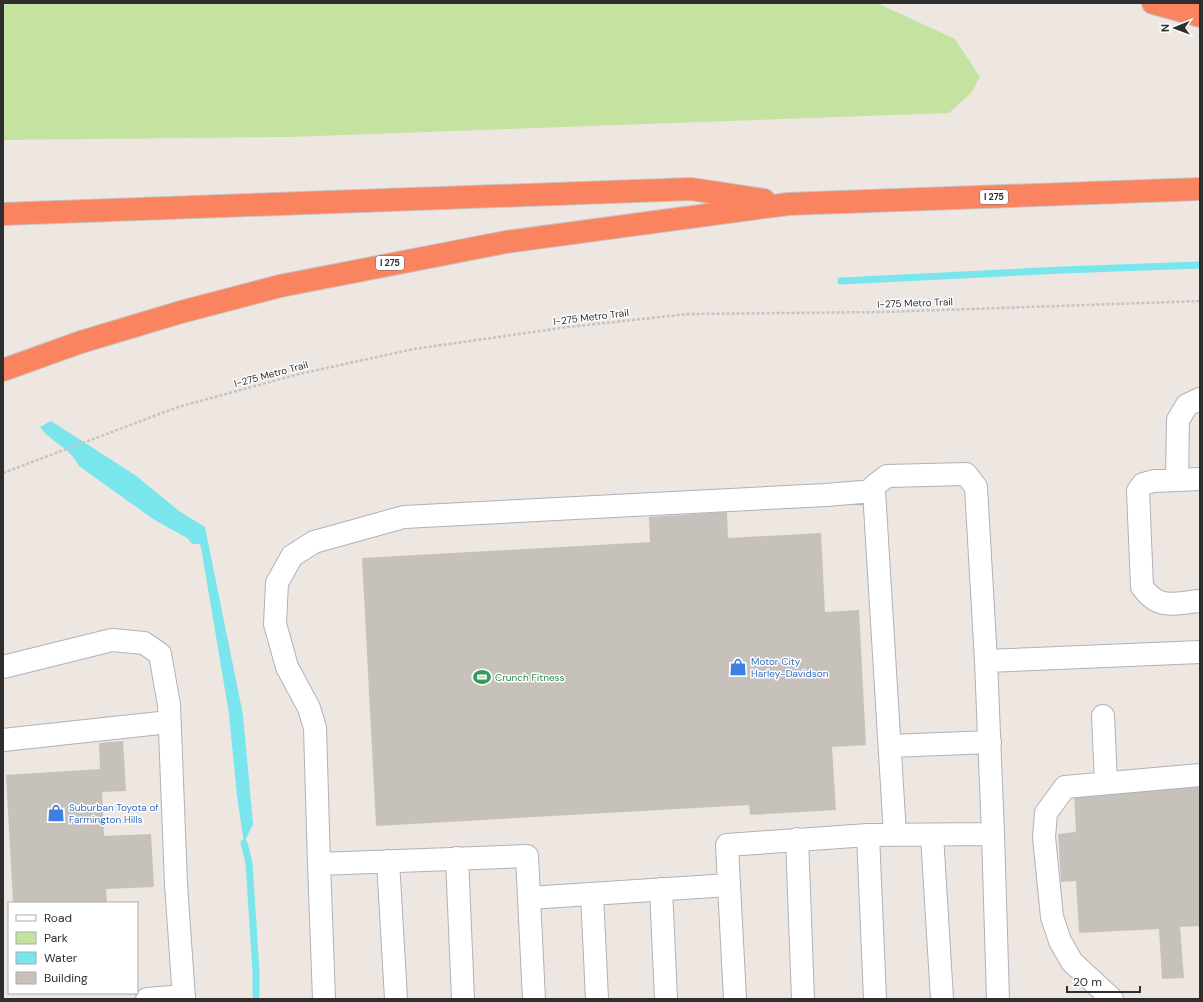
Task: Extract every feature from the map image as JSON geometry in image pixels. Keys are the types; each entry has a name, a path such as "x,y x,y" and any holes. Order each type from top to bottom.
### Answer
{"highway":[{"path":"1153,3 1200,16"},
{"path":"3,214 691,189 788,204"},
{"name":"I 275","path":"3,370 88,340 181,312 287,284 506,242 788,204 1200,189"}],"lane":[{"path":"1177,480 1178,420 1188,405 1200,398"},
{"path":"895,835 891,746 874,486 887,476 966,474 976,487 990,742 998,999"},
{"path":"1200,478 1154,481 1143,484 1138,492 1142,587 1151,599 1162,604 1200,601"},
{"path":"324,999 314,728 309,708 287,667 275,624 277,583 292,556 314,542 404,517 826,495 874,491"},
{"path":"3,667 112,640 144,643 160,654 169,705 176,884 184,997 147,999"},
{"path":"986,661 1200,652"},
{"path":"1103,716 1106,782"},
{"path":"3,740 170,722"},
{"path":"891,746 990,742"},
{"path":"1112,999 1072,962 1060,941 1052,917 1044,837 1046,813 1065,787 1200,774"},
{"path":"735,999 727,845 868,835 993,834"},
{"path":"868,835 875,999"},
{"path":"932,835 942,999"},
{"path":"797,839 803,999"},
{"path":"319,864 527,856 534,999"},
{"path":"457,858 462,999"},
{"path":"388,861 396,999"},
{"path":"529,898 729,885"},
{"path":"661,889 666,999"},
{"path":"592,894 597,999"}],"path":[{"name":"I-275 Metro Trail","path":"3,473 178,407 299,374 414,349 568,328 688,314 885,312 1200,301"}],"green space":[{"path":"3,3 877,3 955,39 980,77 971,93 949,113 289,137 3,140"}],"water":[{"path":"51,421 135,475 179,511 205,527 243,715 253,824 244,843 237,796 229,714 201,547 199,544 192,544 187,538 153,519 79,466 70,453 45,433 40,427"}],"building":[{"path":"727,512 728,538 821,533 825,612 859,610 866,745 832,747 836,810 750,815 749,805 376,826 362,558 650,542 649,517"},
{"name":"Suburban Toyota of Farmington Hills","path":"123,741 126,791 102,792 104,836 151,834 154,887 106,889 107,902 13,902 6,775 100,769 99,743"},
{"path":"1200,787 1200,926 1180,927 1184,978 1162,979 1159,929 1079,933 1076,881 1061,882 1058,834 1076,832 1074,794"}],"waterway":[{"path":"841,281 1200,265"},
{"path":"244,843 249,863 256,972 256,996"}],"place":[{"name":"Motor City Harley-Davidson","path":"738,667"},
{"name":"Crunch Fitness","path":"482,677"},
{"name":"Suburban Toyota of Farmington Hills","path":"56,813"}]}
